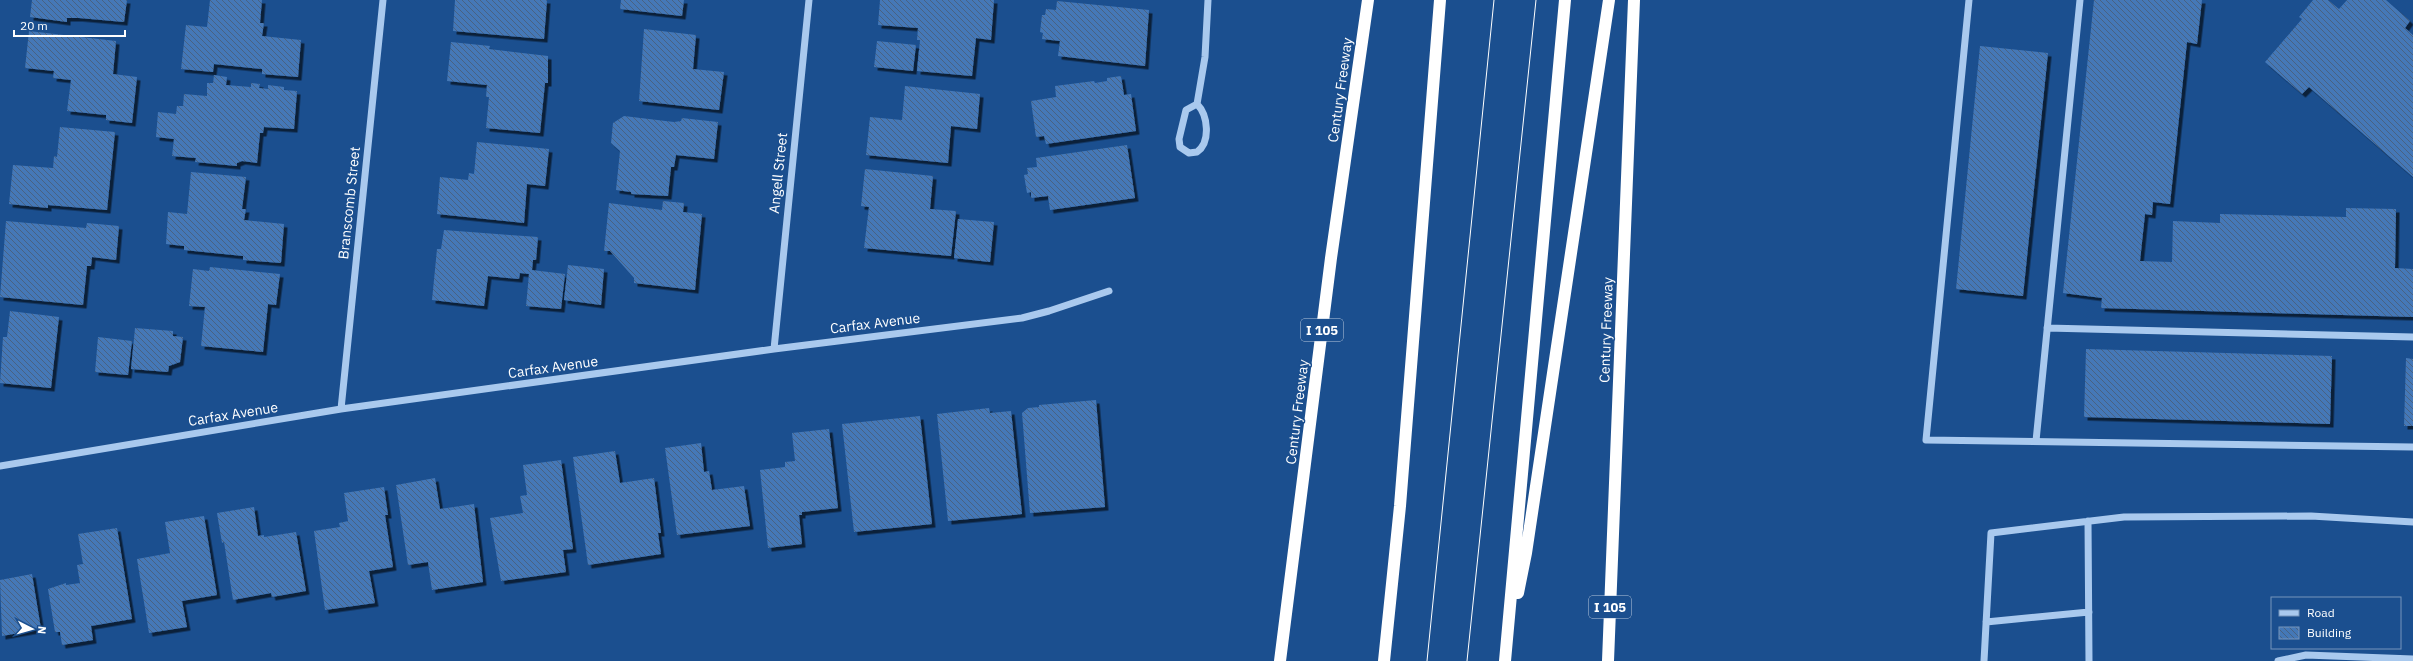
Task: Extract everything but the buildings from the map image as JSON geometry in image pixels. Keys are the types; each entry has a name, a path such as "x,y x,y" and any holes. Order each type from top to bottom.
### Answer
{"highway":[{"name":"Century Freeway","path":"1280,661 1331,258 1368,0"},
{"path":"1384,661 1400,506 1440,0"},
{"path":"1506,655 1565,0"},
{"path":"1506,655 1526,553 1609,0"},
{"name":"Century Freeway","path":"1608,661 1634,0"}],"street":[{"name":"Branscomb Street","path":"341,409 382,0"},
{"name":"Angell Street","path":"774,349 809,0"},
{"path":"1197,104 1206,57 1208,0"},
{"path":"1969,0 1926,440 2413,447"},
{"path":"2036,442 2080,0"},
{"path":"1197,104 1204,112 1207,120 1203,143 1197,152 1189,152 1180,148 1179,139 1186,110 1197,104"},
{"name":"Carfax Avenue","path":"0,466 341,409 774,349 1022,318 1049,311 1109,291"},
{"path":"2047,328 2413,337"},
{"path":"1984,661 1991,533 2124,517 2311,516 2413,522"},
{"path":"2088,521 2089,661"},
{"path":"1986,622 2088,612"},
{"path":"2278,661 2306,655 2413,658"}],"tram line":[{"path":"1427,661 1494,0"},
{"path":"1467,661 1536,0"}]}
